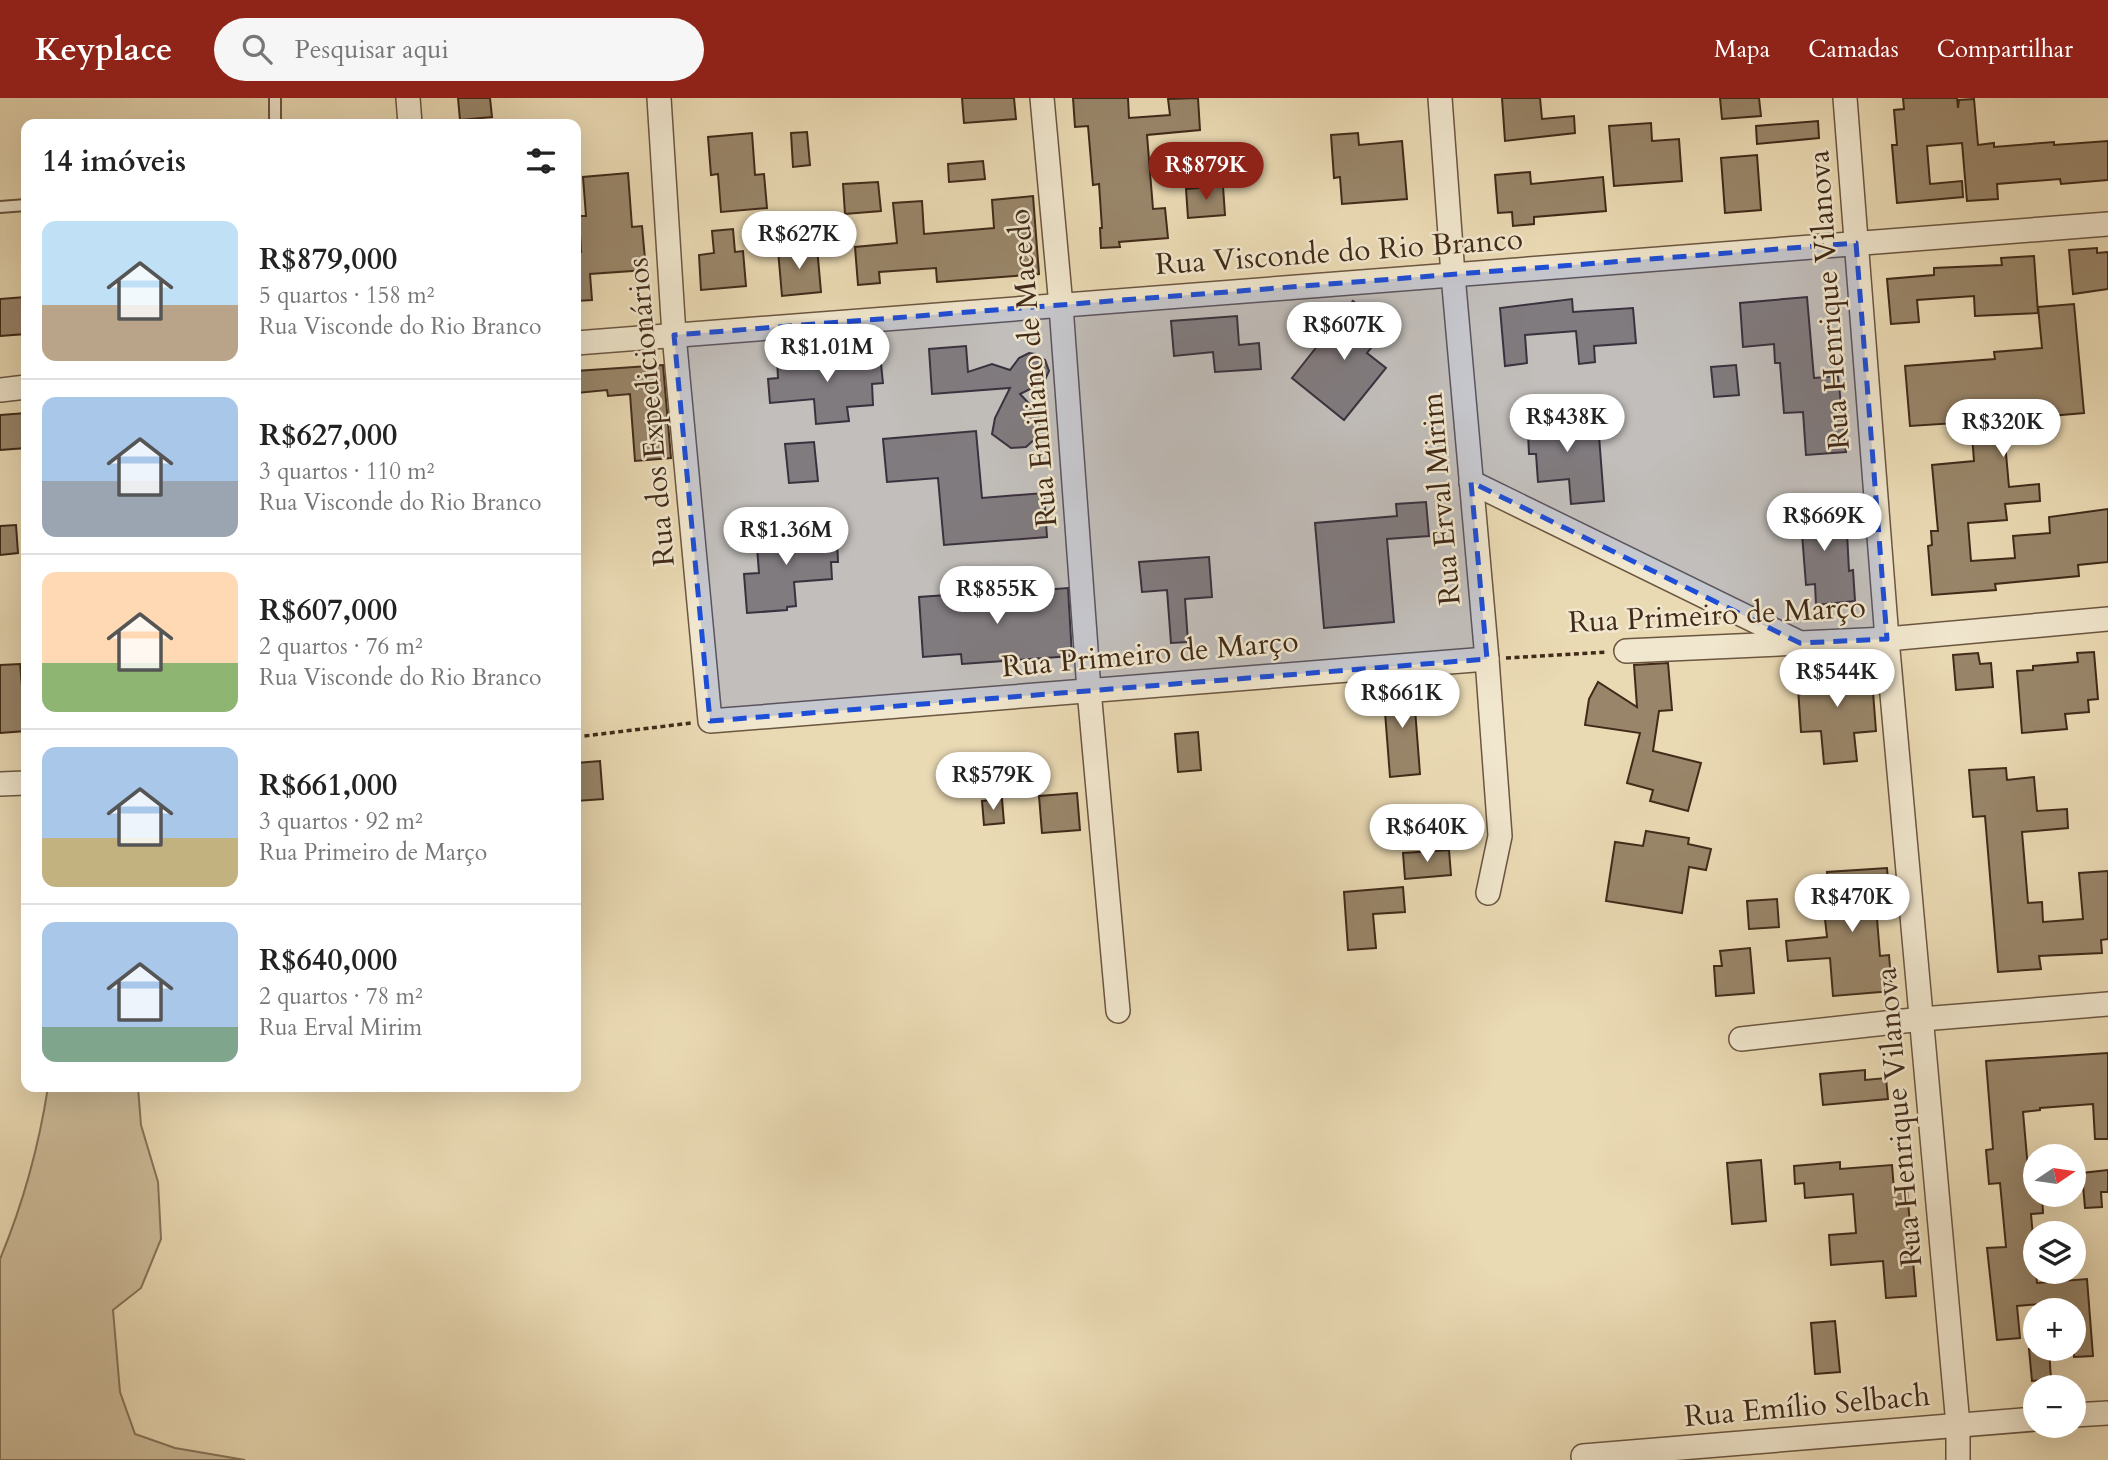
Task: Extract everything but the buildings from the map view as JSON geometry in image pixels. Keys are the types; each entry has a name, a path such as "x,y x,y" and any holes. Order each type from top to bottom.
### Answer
{"street":[{"path":"408,98 410,119"},
{"name":"Rua dos Expedicionários","path":"659,98 674,335 710,721"},
{"name":"Rua Emiliano de Macedo","path":"1042,98 1061,306 1089,690 1118,1011"},
{"name":"Rua Erval Mirim","path":"1440,98 1453,275 1488,659 1500,836 1488,893"},
{"name":"Rua Henrique Vilanova","path":"1845,98 1887,639 1958,1425 1958,1460"},
{"name":"Rua Visconde do Rio Branco","path":"581,343 2108,224"},
{"path":"0,390 21,388"},
{"path":"1471,482 1800,643"},
{"name":"Rua Primeiro de Março","path":"1626,651 1887,639 2108,619"},
{"name":"Rua Primeiro de Março","path":"710,721 1488,659"},
{"path":"0,784 21,783"},
{"path":"1741,1039 1922,1019 2108,1004"},
{"path":"2086,1414 2108,1413"},
{"name":"Rua Emílio Selbach","path":"1583,1456 2023,1420"}],"lane":[{"path":"275,98 275,119"},
{"path":"0,207 21,205"}],"path":[{"name":"Rua Primeiro de Março","path":"1488,659 1626,651"},
{"path":"581,736 710,721"}],"highlighted area":[{"path":"1856,243 1887,639 1800,643 1471,482 1487,659 710,721 674,335"}],"shaded area":[{"path":"47,1092 138,1092 141,1125 158,1182 161,1239 141,1288 113,1310 120,1392 135,1434 175,1448 245,1460 0,1460 0,1259 16,1217 40,1131"}]}
